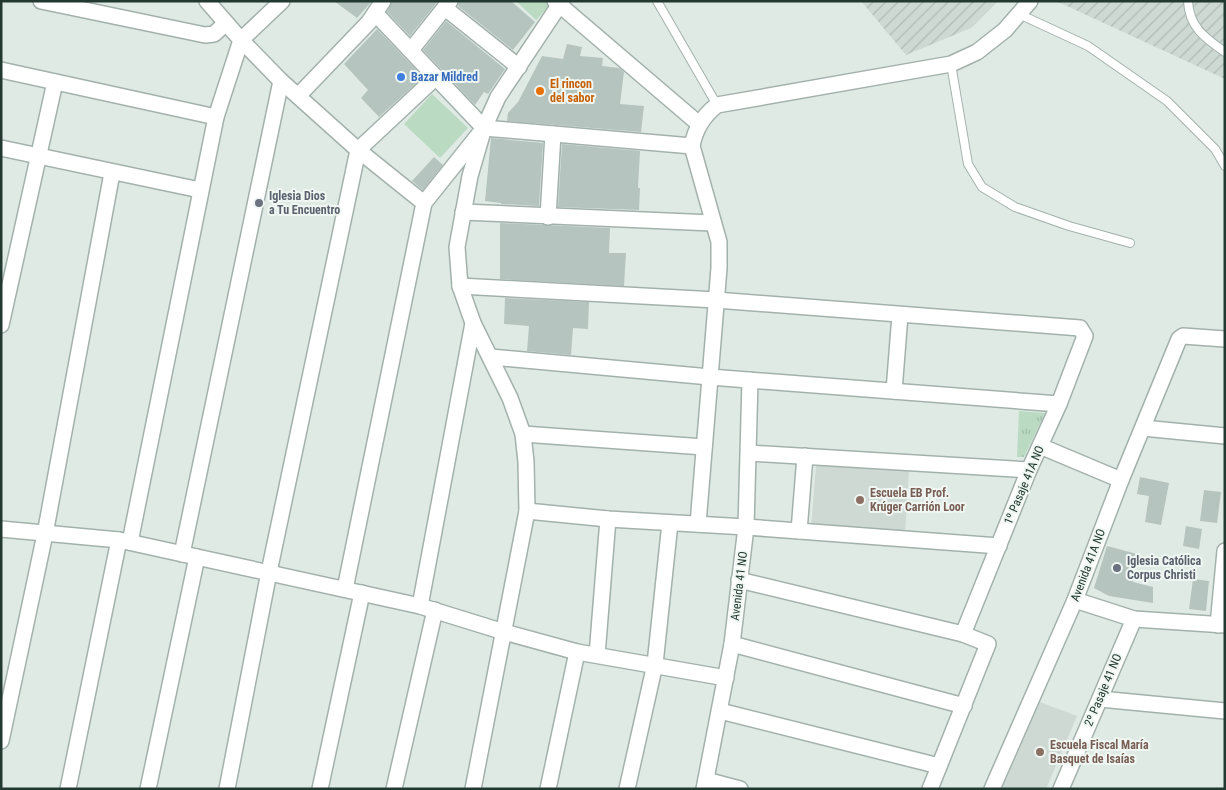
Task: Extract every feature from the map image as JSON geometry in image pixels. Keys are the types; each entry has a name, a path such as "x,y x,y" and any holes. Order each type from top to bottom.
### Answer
{"street":[{"path":"40,1 205,35 214,34 226,23"},
{"path":"207,1 241,40 281,81 358,150 424,203"},
{"path":"68,789 216,117 241,40 282,1"},
{"path":"698,524 719,268 719,242 712,223 692,146 699,124 708,112 717,105 951,64 977,52 1005,30 1030,1"},
{"path":"473,789 528,511 523,434 510,398 473,322 460,286 458,247 463,212 470,176 484,128 498,97 559,3 699,124"},
{"path":"411,50 448,5 519,67"},
{"path":"298,96 369,22 379,7 411,50 435,78 484,128 692,146"},
{"path":"1,70 216,117"},
{"path":"228,789 269,572 358,150 435,78"},
{"path":"148,789 190,556 281,81"},
{"path":"1,325 37,156 55,82"},
{"path":"345,589 424,203 484,128"},
{"path":"548,217 553,134"},
{"path":"1,148 112,173 200,190"},
{"path":"1,741 45,534 112,173"},
{"path":"463,212 712,223"},
{"path":"460,286 716,300 900,315 894,391"},
{"name":"1º Pasaje 41A NO","path":"900,315 1080,328 1086,336 1059,404 1029,470 963,634"},
{"path":"420,606 473,322"},
{"name":"Avenida 41A NO","path":"992,789 1075,600 1121,480 1179,339 1183,336 1225,339"},
{"path":"491,357 710,377 1059,404"},
{"name":"Avenida 41 NO","path":"705,784 732,644 746,527 750,380"},
{"path":"1143,428 1225,436"},
{"path":"523,434 704,447"},
{"path":"1040,446 1121,480"},
{"path":"749,452 1029,470"},
{"path":"799,531 805,456"},
{"path":"528,511 608,519 746,527 998,546"},
{"path":"597,655 608,519"},
{"path":"627,789 655,664 670,523"},
{"path":"1,529 124,541 420,606 577,652 655,664 726,678"},
{"path":"1075,600 1134,619 1221,625 1225,551"},
{"path":"739,580 963,634 988,644 930,789"},
{"path":"320,789 362,593"},
{"path":"394,789 435,610"},
{"name":"2º Pasaje 41 NO","path":"1061,789 1134,619"},
{"path":"732,644 964,706"},
{"path":"548,789 577,652"},
{"path":"1100,699 1225,711"},
{"path":"720,712 939,766"},
{"path":"705,784 740,789"}],"lane":[{"path":"657,1 717,105"},
{"path":"1188,1 1188,10 1195,27 1204,38 1225,52"},
{"path":"1019,14 1088,46 1167,101 1215,149 1225,166"},
{"path":"951,64 968,164 982,187 1015,207 1069,226 1130,243"}],"shaded area":[{"path":"861,1 998,1 971,28 906,55"},
{"path":"1056,1 1225,1 1225,79"},
{"name":"Escuela EB Prof. Krúger Carrión Loor","path":"816,465 909,470 905,535 811,529"},
{"name":"Escuela Fiscal María Basquet de Isaías","path":"1040,702 1077,716 1046,789 1002,789"}],"green space":[{"path":"516,1 547,1 551,4 536,20"},
{"path":"432,94 468,128 440,158 404,124"},
{"path":"1019,411 1045,413 1024,457 1017,457"}],"building":[{"path":"334,1 372,1 357,18"},
{"path":"392,1 438,1 410,36 387,12"},
{"path":"459,1 511,1 535,22 513,50 458,6"},
{"path":"446,21 505,69 488,94 484,92 475,105 423,50"},
{"path":"377,29 423,77 379,117 361,98 368,90 344,64"},
{"path":"567,44 582,47 580,56 603,58 602,66 619,68 624,72 620,104 644,106 641,132 507,121 508,113 518,102 542,56 563,59"},
{"path":"491,138 543,143 539,206 501,204 485,201"},
{"path":"562,144 640,151 639,210 558,207"},
{"path":"434,157 443,165 423,190 412,181"},
{"path":"500,223 610,228 609,253 626,253 624,286 500,279"},
{"path":"505,298 589,302 588,329 573,328 571,355 527,351 529,326 504,324"},
{"path":"1140,477 1169,483 1161,525 1145,522 1149,496 1137,494"},
{"path":"1204,490 1221,492 1217,523 1200,521"},
{"path":"1186,526 1202,529 1199,549 1183,546"},
{"name":"Iglesia Católica Corpus Christi","path":"1107,546 1137,554 1133,582 1153,587 1153,603 1109,596 1094,588"},
{"path":"1193,579 1209,581 1206,611 1189,609"}],"place":[{"name":"Bazar Mildred","path":"401,77"},
{"name":"El rincon del sabor","path":"540,91"},
{"name":"Iglesia Dios a Tu Encuentro","path":"259,203"},
{"name":"Escuela EB Prof. Krúger Carrión Loor","path":"860,500"},
{"name":"Iglesia Católica Corpus Christi","path":"1117,568"},
{"name":"Escuela Fiscal María Basquet de Isaías","path":"1040,752"}]}
